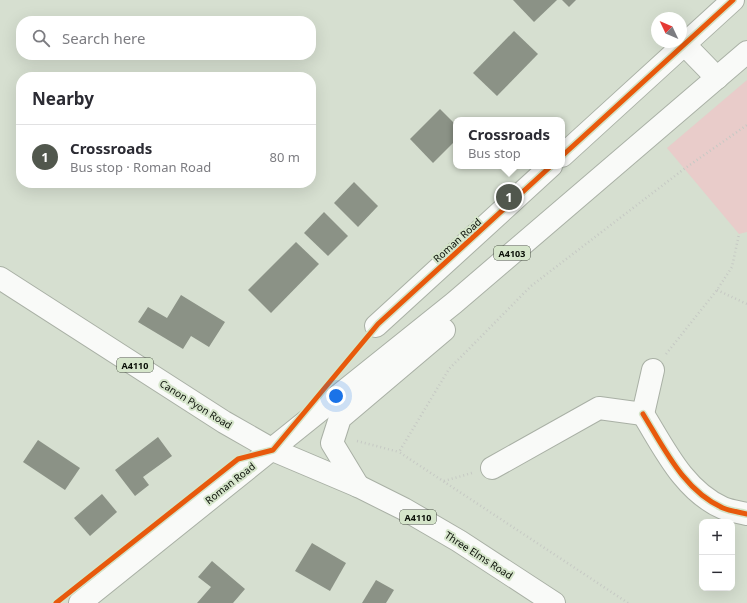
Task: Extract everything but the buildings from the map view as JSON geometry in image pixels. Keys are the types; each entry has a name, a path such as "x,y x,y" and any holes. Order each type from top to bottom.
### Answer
{"main road":[{"path":"687,41 734,0"},
{"path":"687,47 717,78"},
{"path":"565,153 680,48"},
{"name":"Roman Road","path":"80,603 273,450 454,303 747,52"},
{"name":"Roman Road","path":"376,326 548,169"},
{"name":"Canon Pyon Road","path":"0,278 224,422 273,450"},
{"path":"358,486 332,443 340,418 445,329 454,303"},
{"path":"653,370 643,414 670,461 690,484 706,497 723,508 747,514"},
{"path":"492,468 599,408 643,414"},
{"name":"Three Elms Road","path":"273,450 358,486 459,541 554,603"}],"path":[{"path":"628,603 399,452 449,369 531,286 684,169 747,125"},
{"path":"653,370 717,290 732,267 739,234"},
{"path":"717,290 747,304"},
{"path":"444,481 492,468"}],"shaded area":[{"path":"747,80 747,232 739,234 667,148"}],"cycle path":[{"path":"565,153 733,0"},
{"path":"56,603 238,459 273,450 378,324 548,169"},
{"path":"643,414 676,467 697,491 723,508 747,514"}],"place":[{"name":"Crossroads","path":"509,197"}]}
